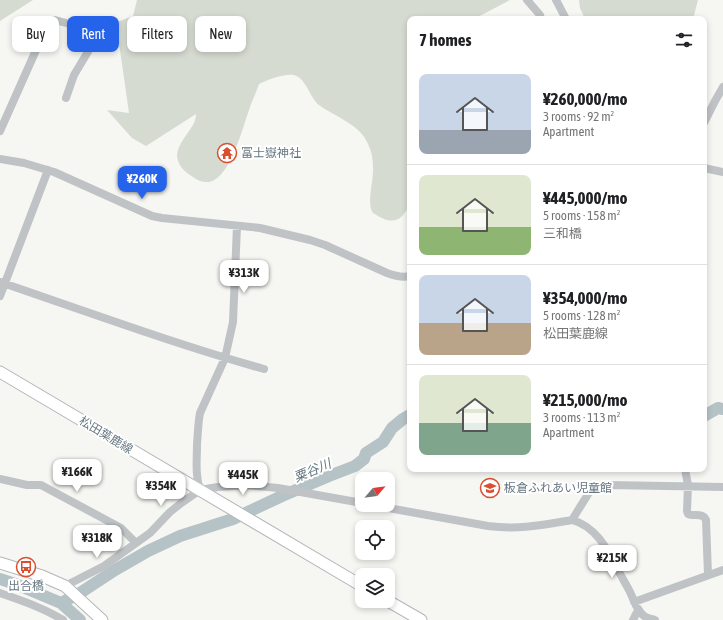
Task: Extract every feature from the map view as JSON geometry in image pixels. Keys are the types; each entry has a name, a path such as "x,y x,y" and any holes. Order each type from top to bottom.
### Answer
{"main road":[{"name":"松田葉鹿線","path":"0,372 355,582"},
{"path":"0,564 42,576 66,588 102,620"},
{"path":"395,605 421,620"}],"street":[{"path":"527,0 540,16"},
{"path":"556,0 564,16"},
{"path":"0,131 49,22 52,20 96,31 92,45 74,75 66,98"},
{"path":"707,116 723,87"},
{"path":"0,159 24,163 48,170 152,216 260,228 310,240 332,248 387,273 407,277"},
{"path":"707,169 723,172"},
{"path":"0,296 2,283 48,170"},
{"path":"200,490 197,480 198,422 200,412 225,358 233,322 237,226"},
{"path":"2,283 141,331 264,369"},
{"path":"686,472 688,486 688,514 702,515 706,520 708,575"},
{"path":"0,479 27,485 41,485 121,528 136,543"},
{"path":"66,588 104,566 150,533 170,512 200,490 246,485 287,490 355,502"},
{"path":"572,520 590,491 598,486 723,487"},
{"path":"395,509 504,528 528,527 572,520 579,522 598,538 607,548 631,593 638,610 644,616 655,620"},
{"path":"634,602 722,571"},
{"path":"0,592 36,606 63,620"},
{"path":"633,620 638,610"}],"shaded area":[{"path":"0,0 33,0 0,21"},
{"path":"137,0 510,0 480,16 407,16 407,210 401,217 391,221 373,213 371,209 370,198 373,162 368,144 364,137 353,126 319,105 302,80 294,75 281,76 259,84 234,153 222,174 214,180 206,182 196,179 185,171 178,160 177,155 179,146 194,123 196,114 146,146 132,138 107,110 129,113 119,43 119,21 127,18 127,52 187,52 187,16 133,16"},
{"path":"579,0 698,0 694,16 584,16 580,8"}],"waterway":[{"name":"粟谷川","path":"707,414 718,408 723,409"},
{"name":"粟谷川","path":"61,603 148,551 180,536 233,519 282,496 355,466 364,459 366,453 383,442 392,428 407,417"},
{"path":"0,579 61,603 80,620"}],"place":[{"name":"冨士嶽神社","path":"227,153"},
{"name":"板倉ふれあい児童館","path":"490,488"},
{"name":"出合橋","path":"26,567"}]}
